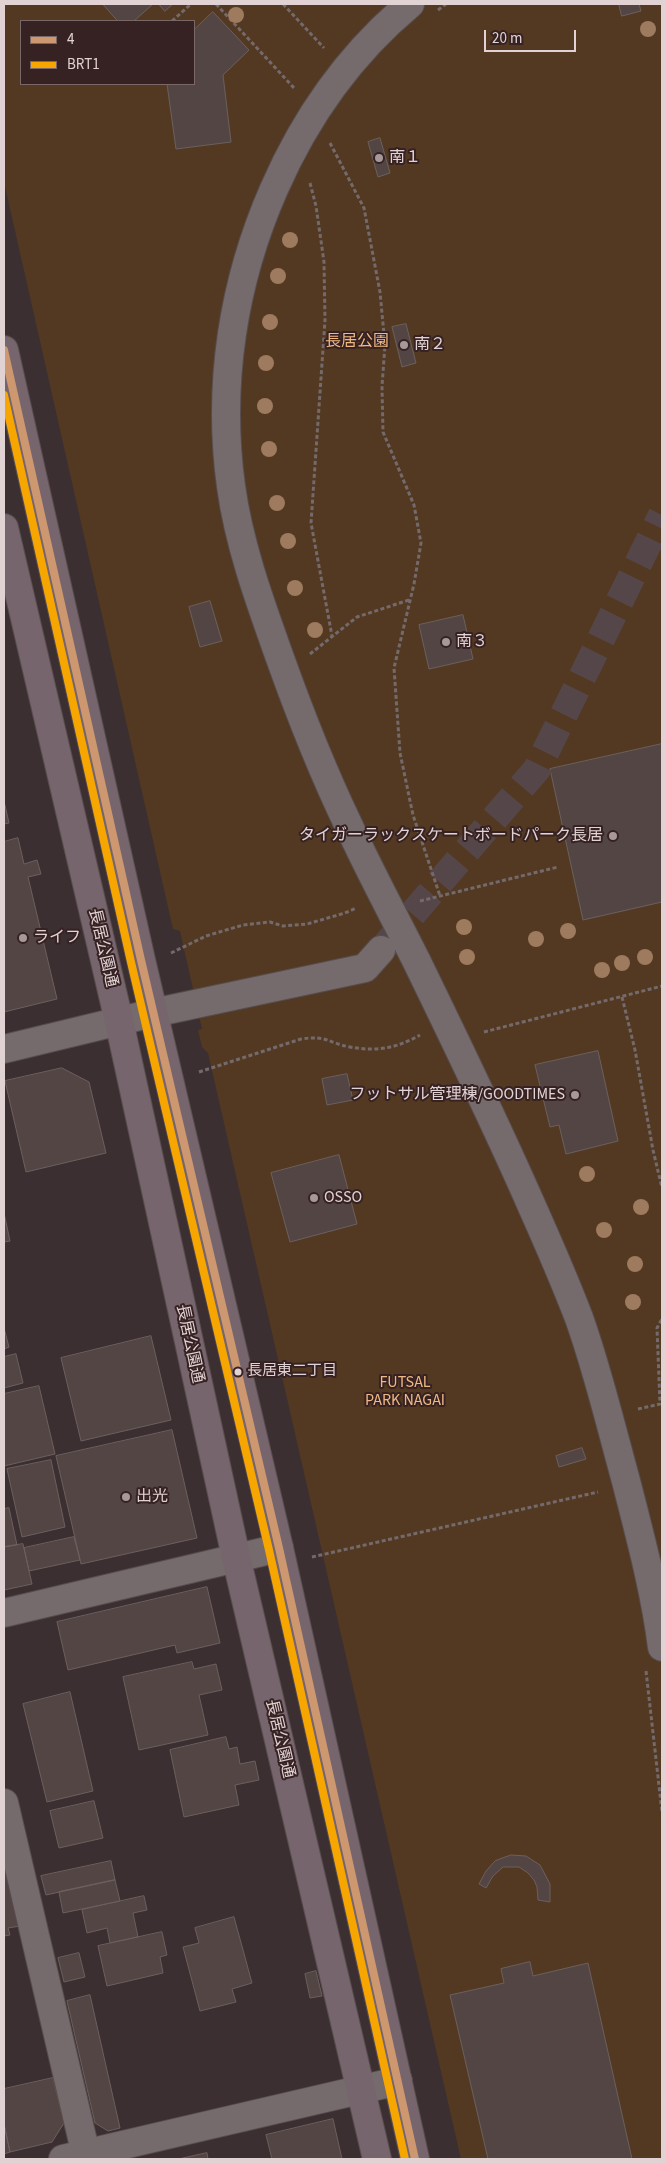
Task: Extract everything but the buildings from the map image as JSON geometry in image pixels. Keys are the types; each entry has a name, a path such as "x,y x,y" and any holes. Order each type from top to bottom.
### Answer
{"highway":[{"path":"4,350 153,1013 279,1548 415,2159"},
{"name":"長居公園通","path":"4,528 119,1021 236,1557 377,2159"}],"street":[{"path":"421,10 392,19 337,78 290,152 257,231 238,296 229,346 226,414 231,489 242,539 260,602 296,703 348,825 454,1038 530,1203 579,1318 641,1537 662,1647"},
{"path":"4,1049 153,1013 365,968 381,950"},
{"path":"4,1613 279,1548"},
{"path":"4,1803 79,2158 398,2082"}],"path":[{"path":"173,20 192,4"},
{"path":"216,4 298,94"},
{"path":"284,4 329,54"},
{"path":"421,10 446,4"},
{"path":"327,135 364,208 380,292 386,345 382,386 384,432 414,505 421,543 414,584 394,668 400,753 413,816 440,896"},
{"path":"310,182 316,206 324,262 325,320 312,523 332,636"},
{"path":"304,660 357,617 409,600"},
{"path":"420,901 558,867"},
{"path":"171,953 206,936 234,927 270,922 284,926 307,924 345,913 363,905"},
{"path":"478,1033 662,986"},
{"path":"622,997 636,1050 653,1150 662,1188"},
{"path":"199,1072 301,1039 314,1037 327,1039 348,1047 376,1050 402,1045 427,1031"},
{"path":"609,1419 661,1406 657,1328 662,1319"},
{"path":"310,1557 602,1491"}],"green space":[{"name":"長居公園","path":"4,4 662,4 662,2159 461,2159 208,1053 202,1047 198,1030 202,1029 180,931 173,929 4,182"}],"tunnel":[{"path":"385,946 537,769 662,515"}],"transit line":[{"name":"4","path":"4,350 141,960 279,1548 415,2159"},
{"name":"BRT1","path":"4,395 131,962 269,1550 405,2159"}],"place":[{"name":"南１","path":"379,158"},
{"name":"南２","path":"404,345"},
{"name":"南３","path":"446,642"},
{"name":"タイガーラックスケートボードパーク長居","path":"613,836"},
{"name":"ライフ","path":"23,938"},
{"name":"フットサル管理棟/GOODTIMES","path":"575,1095"},
{"name":"OSSO","path":"314,1198"},
{"name":"長居東二丁目","path":"238,1372"},
{"name":"出光","path":"126,1497"}],"park label":[{"name":"FUTSAL PARK NAGAI","path":"405,1392"}]}
